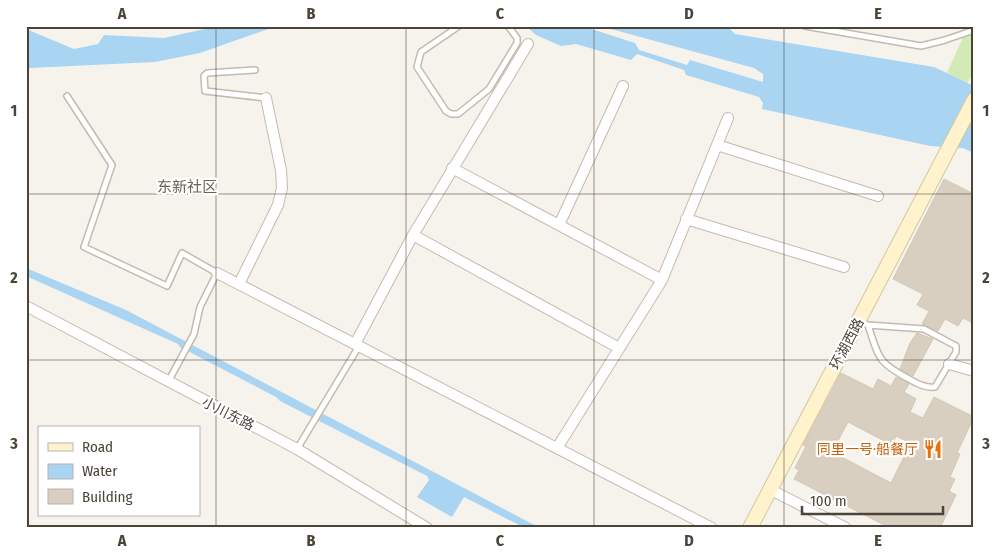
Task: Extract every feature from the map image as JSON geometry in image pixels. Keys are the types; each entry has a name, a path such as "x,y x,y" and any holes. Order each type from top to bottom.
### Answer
{"main road":[{"name":"环湖西路","path":"750,528 863,323 942,160 974,100"}],"street":[{"path":"358,345 413,235 452,168 466,150 528,44"},
{"path":"559,225 623,86"},
{"path":"240,284 278,205 282,188 281,170 266,98"},
{"path":"558,448 662,280 728,118"},
{"path":"717,145 878,196"},
{"path":"452,168 662,280"},
{"path":"686,219 844,267"},
{"path":"413,235 619,348"},
{"path":"217,273 712,528"},
{"name":"小川东路","path":"26,306 168,383 297,449 427,528"},
{"path":"949,364 972,370"},
{"path":"771,490 827,523 846,528"}],"lane":[{"path":"458,26 421,52 418,67 446,111 451,114 458,114 489,89 517,43 517,38 508,26"},
{"path":"805,26 921,46 974,30"},
{"path":"255,70 207,73 204,76 205,91 266,98"},
{"path":"489,89 498,96"},
{"path":"67,96 112,165 84,247 167,286 182,253 217,273 200,307 194,334 183,351 168,383"},
{"path":"863,323 924,329 956,346 956,352 935,387 919,385 887,368 877,355 863,323"},
{"path":"297,449 316,421 358,345"}],"green space":[{"path":"968,26 974,26 974,73 967,83 947,73"}],"water":[{"path":"218,26 277,26 200,53 155,62 30,68 26,73 26,29 74,49 98,44 104,35 164,38"},
{"path":"526,26 582,26 635,43 639,50 687,65 690,60 763,82 763,74 754,68 600,26 727,26 735,34 934,67 974,86 974,153 963,148 930,146 762,109 763,103 759,97 686,75 684,70 637,54 631,60 576,44 561,46 536,35"},
{"path":"26,268 126,310 540,528 525,528 464,497 452,517 417,497 429,480 427,476 280,401 276,397 180,347 178,344 26,276"}],"building":[{"path":"944,179 974,194 974,315 971,322 963,318 958,326 945,319 938,331 922,324 929,311 917,305 923,294 893,279"},
{"path":"917,333 933,339 913,376 900,369 910,343"},
{"name":"同里一号·船餐厅","path":"841,373 873,389 878,379 891,386 896,377 909,384 904,392 916,399 910,412 923,418 934,397 974,417 957,453 960,454 950,477 955,479 949,491 956,495 940,528 890,528 794,479 799,470 795,468 806,446 803,445","holes":["848,422 892,445 896,436 911,443 891,483 832,452"]}],"place":[{"name":"同里一号·船餐厅","path":"933,449"}],"district":[{"name":"东新社区","path":"187,187"}]}
